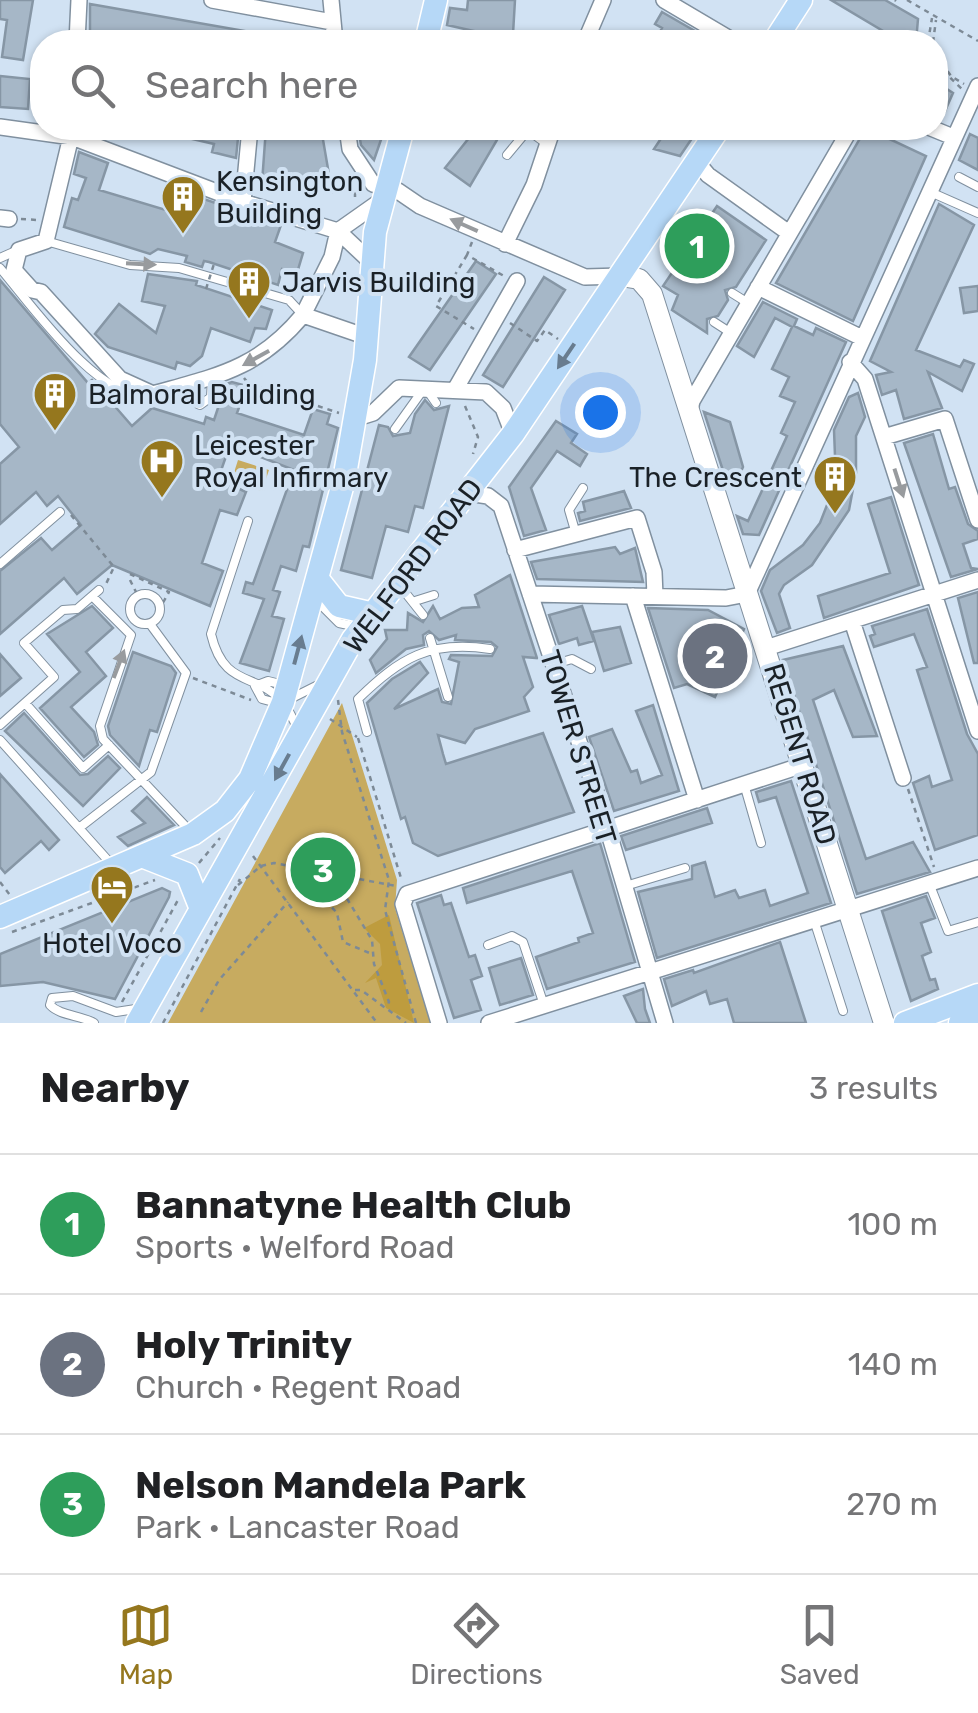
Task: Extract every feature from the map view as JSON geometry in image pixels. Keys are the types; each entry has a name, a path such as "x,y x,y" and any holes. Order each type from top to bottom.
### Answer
{"main road":[{"path":"429,30 436,0"},
{"path":"782,30 801,0"},
{"path":"0,917 193,834 224,811 247,784 286,694 357,418 372,263 384,194 400,140"},
{"name":"WELFORD ROAD","path":"141,1016 300,733 332,687 368,621 513,434 711,140"},
{"path":"315,586 338,606 368,621"},
{"path":"144,857 187,874 201,909"},
{"path":"905,1023 978,995"},
{"path":"960,1023 978,1016"}],"street":[{"path":"78,30 79,0"},
{"path":"212,0 332,22"},
{"path":"331,0 333,30"},
{"path":"590,30 604,0"},
{"path":"664,0 715,30"},
{"path":"530,594 726,598 747,594 972,92"},
{"path":"0,126 30,128"},
{"path":"948,135 953,137"},
{"path":"70,140 46,241 19,250 14,270 32,290 42,292 120,379 153,394 212,379 276,346 303,315 332,257 338,231 384,194"},
{"path":"92,140 243,202 338,231 372,263"},
{"path":"243,202 249,140"},
{"path":"349,140 363,174 384,194 585,277 621,276"},
{"path":"506,244 548,140"},
{"path":"689,416 704,380 844,140"},
{"path":"697,162 788,233"},
{"name":"REGENT ROAD","path":"621,276 639,279 652,294 884,1023"},
{"path":"456,388 516,282"},
{"path":"758,287 860,338"},
{"path":"303,315 367,337"},
{"path":"850,362 866,379 935,594 972,690 978,731"},
{"path":"675,374 690,383 704,380"},
{"path":"357,418 372,413 399,388 478,389 492,397 513,434"},
{"path":"884,437 945,418 978,520"},
{"name":"TOWER STREET","path":"468,492 488,496 501,506 666,1023"},
{"path":"515,550 637,518 654,572 656,596"},
{"path":"766,648 978,580"},
{"path":"633,596 697,800"},
{"path":"852,621 903,778"},
{"path":"440,1023 403,904 407,894 804,765"},
{"path":"489,1023 978,868"}],"lane":[{"path":"506,156 518,140"},
{"path":"959,177 978,187"},
{"path":"928,191 978,213"},
{"path":"46,241 130,265 162,265 289,300 303,315"},
{"path":"0,258 19,250"},
{"path":"0,268 100,380 135,396 153,394"},
{"path":"732,293 748,303"},
{"path":"714,322 731,333"},
{"path":"395,429 424,387 436,403"},
{"path":"576,534 569,510 583,488"},
{"path":"0,564 60,512"},
{"path":"248,522 211,634 215,651 236,678 255,686 286,694 332,687"},
{"path":"397,583 415,601 422,615"},
{"path":"0,724 54,677 24,643 63,610 76,609 95,593 130,634 100,726 109,745 193,834"},
{"path":"415,601 434,595"},
{"path":"79,828 114,797 143,780 156,764 186,673 150,624 136,621 130,613 138,596 152,596 160,608 150,624"},
{"path":"430,638 448,697"},
{"path":"366,732 358,699 394,663 452,643 490,650"},
{"path":"553,664 572,659 591,669"},
{"path":"255,686 268,681 286,694 300,733"},
{"path":"25,703 83,768 109,745"},
{"path":"0,740 116,869"},
{"path":"744,784 761,843"},
{"path":"622,887 684,868"},
{"path":"934,882 948,931 978,922"},
{"path":"814,920 843,1012"},
{"path":"488,945 512,936 523,942 544,1005"},
{"path":"81,1015 94,990"},
{"path":"94,1023 81,1015 57,1012 50,1002 60,994 141,1016"}],"path":[{"path":"907,0 978,41"},
{"path":"932,30 934,18"},
{"path":"948,73 972,92"},
{"path":"948,80 972,92"},
{"path":"5,219 48,220"},
{"path":"476,231 467,255 436,306 483,335"},
{"path":"467,255 516,282"},
{"path":"206,289 214,264"},
{"path":"496,314 538,341 544,330 572,348"},
{"path":"236,369 248,384 357,418"},
{"path":"278,393 280,386"},
{"path":"60,512 69,512 114,567 95,593"},
{"path":"138,596 129,575 169,592 160,608"},
{"path":"186,673 259,705"},
{"path":"332,687 389,886 385,910 416,1023"},
{"path":"141,1016 237,886 261,866 274,863 389,886 403,884 352,720"},
{"path":"340,725 358,738"},
{"path":"903,778 934,882"},
{"path":"252,854 377,1023"},
{"path":"319,872 318,892 337,912 343,942 373,954"},
{"path":"344,877 346,897 368,929 390,1002 386,1008"},
{"path":"0,937 161,879"},
{"path":"141,1016 178,891"},
{"path":"202,1012 219,980 289,901"},
{"path":"353,990 361,990 406,1023"}],"shaded area":[{"path":"238,460 269,470 262,491 231,482"},
{"path":"342,703 397,880 395,908 431,1023 168,1023"},
{"path":"389,915 414,1023 386,1008 376,978 365,983 382,965 380,944 364,928"}],"building":[{"path":"0,0 33,0 23,60 2,57 7,20 0,19"},
{"path":"468,0 515,0 513,30 469,30 447,25 450,8 467,10"},
{"path":"831,0 885,0 918,19 917,30 881,30"},
{"path":"90,4 239,30 90,30"},
{"path":"662,12 693,30 661,30 655,24"},
{"path":"0,76 30,79 28,109 0,107"},
{"path":"970,134 978,138 978,170 959,160"},
{"path":"197,140 238,140 236,158 212,152 214,144"},
{"path":"265,140 323,140 332,192 262,183"},
{"path":"360,140 381,140 374,160"},
{"path":"467,140 497,140 470,186 445,168"},
{"path":"660,140 691,140 680,156 654,149"},
{"path":"859,140 892,140 926,156 853,321 776,283"},
{"name":"Kensington Building","path":"79,152 108,163 99,190 179,214 186,193 281,225 275,242 303,253 297,273 282,269 278,285 209,262 204,261 202,267 185,262 187,256 158,249 150,254 64,227 72,198 78,200 86,178 74,174"},
{"path":"939,204 974,225 916,350 960,367 964,360 974,364 962,391 928,372 942,408 904,419 896,390 882,395 876,375 891,372 870,361"},
{"path":"717,206 766,240 736,287 725,290 728,300 718,316 707,319 707,333 672,310 678,295 663,286"},
{"path":"476,261 496,274 430,370 409,357"},
{"name":"Jarvis Building","path":"148,274 197,281 196,285 272,310 266,329 255,328 250,342 211,328 202,356 190,366 177,362 175,369 108,347 95,334 119,304 156,333 165,306 142,301"},
{"path":"544,277 565,290 503,387 483,375"},
{"path":"0,280 88,383 92,380 132,426 152,408 204,424 206,417 214,420 226,384 232,382 247,386 237,413 304,435 313,409 330,414 327,424 338,428 309,547 303,546 296,571 281,566 273,590 280,592 272,616 284,619 269,671 240,663 264,599 243,593 246,582 253,584 294,470 230,445 218,479 246,492 237,515 220,510 202,563 223,571 210,606 112,565 77,594 64,578 0,634 0,571 41,538 52,550 81,525 58,496 47,506 36,492 0,524 0,464 19,447 0,424"},
{"path":"978,286 978,311 964,313 960,288"},
{"path":"763,302 797,319 794,326 813,335 816,328 846,342 759,535 743,534 737,516 748,521 787,436 781,433 795,402 780,396 789,377 772,369 792,327 775,318 754,357 737,346"},
{"name":"The Crescent","path":"858,393 865,417 856,436 856,473 849,510 812,565 784,585 779,594 790,628 777,633 761,591 770,570 803,545 820,523 836,482 834,430 849,397"},
{"path":"425,400 434,410 449,406 423,508 415,506 408,532 386,526 372,578 341,570 379,425 388,427 393,436 410,433 415,414"},
{"path":"704,412 730,422 743,467 736,483 728,486"},
{"path":"556,421 577,434 571,443 587,454 580,466 557,451 531,488 546,530 524,536 509,487"},
{"path":"933,434 949,489 955,487 968,524 978,531 978,539 963,544 971,568 978,569 951,577 904,443"},
{"path":"624,491 631,508 580,521 578,513 585,511 583,502"},
{"path":"891,497 919,585 824,618 818,596 890,573 868,504"},
{"path":"615,547 620,554 635,548 643,582 537,579 531,562"},
{"path":"510,575 537,658 523,657 533,687 524,697 529,711 475,729 465,743 438,735 443,754 446,764 543,733 574,812 438,856 413,843 405,817 401,819 367,703 392,679 420,662 428,673 394,709 438,689 442,702 451,704 459,662 449,659 451,655 492,656 497,647 491,642 455,640 456,635 439,640 429,631 423,635 424,645 406,649 376,673 370,660 387,639 385,630 407,630 408,613 423,622 433,606 440,619 462,608 479,607 475,595"},
{"path":"978,592 978,663 974,663 958,598"},
{"path":"92,606 113,628 86,652 106,676 71,707 94,732 98,745 84,757 40,708 80,672 47,634"},
{"path":"582,606 594,641 579,645 577,638 559,644 549,615"},
{"path":"648,608 708,610 744,629 715,697 687,684 674,688"},
{"path":"927,609 967,734 978,754 978,835 935,850 913,783 929,776 932,787 952,780 917,670 927,667 914,634 874,647 870,636 875,634 872,626"},
{"path":"620,627 631,663 604,671 592,632"},
{"path":"843,646 877,736 853,737 834,690 813,700 866,859 913,842 930,872 857,894 783,660"},
{"path":"133,652 171,666 176,673 157,732 150,730 139,766 110,735 108,726"},
{"path":"0,654 21,678 0,696"},
{"path":"653,705 679,791 614,811 589,737 612,729 631,772 637,770 641,783 662,775 636,711"},
{"path":"24,713 80,775 88,774 108,756 120,768 83,806 5,731"},
{"path":"0,774 59,840 49,850 41,841 5,873 0,867"},
{"path":"791,781 831,903 657,958 638,892 692,879 692,866 705,862 715,897 735,890 739,898 765,890 770,906 808,893 776,797 759,802 756,792"},
{"path":"147,797 174,825 128,846 118,837 145,823 132,811"},
{"path":"707,808 712,823 626,850 621,836"},
{"path":"600,843 635,962 547,989 536,957 593,933 572,871 467,903 463,888"},
{"name":"Hotel Voco","path":"162,888 170,892 169,897 115,999 43,982 0,986 0,954"},
{"path":"441,895 444,905 451,903 469,957 475,955 482,976 471,980 481,1010 454,1018 417,903"},
{"path":"926,896 935,918 921,923 931,952 922,956 930,980 935,979 938,989 911,1001 882,911"},
{"path":"780,942 806,1023 734,1023 727,999 710,1004 706,991 672,1006 664,979 693,970 694,973"},
{"path":"521,958 533,995 500,1005 489,968"},
{"path":"643,989 650,1023 637,1023 624,996"}],"place":[{"name":"Kensington Building","path":"183,235"},
{"name":"Bannatyne Health Club","path":"697,246"},
{"name":"Jarvis Building","path":"249,320"},
{"name":"Balmoral Building","path":"55,432"},
{"name":"Leicester Royal Infirmary","path":"162,499"},
{"name":"The Crescent","path":"835,515"},
{"name":"Holy Trinity","path":"715,656"},
{"name":"Nelson Mandela Park","path":"323,870"},
{"name":"Hotel Voco","path":"112,925"}]}
